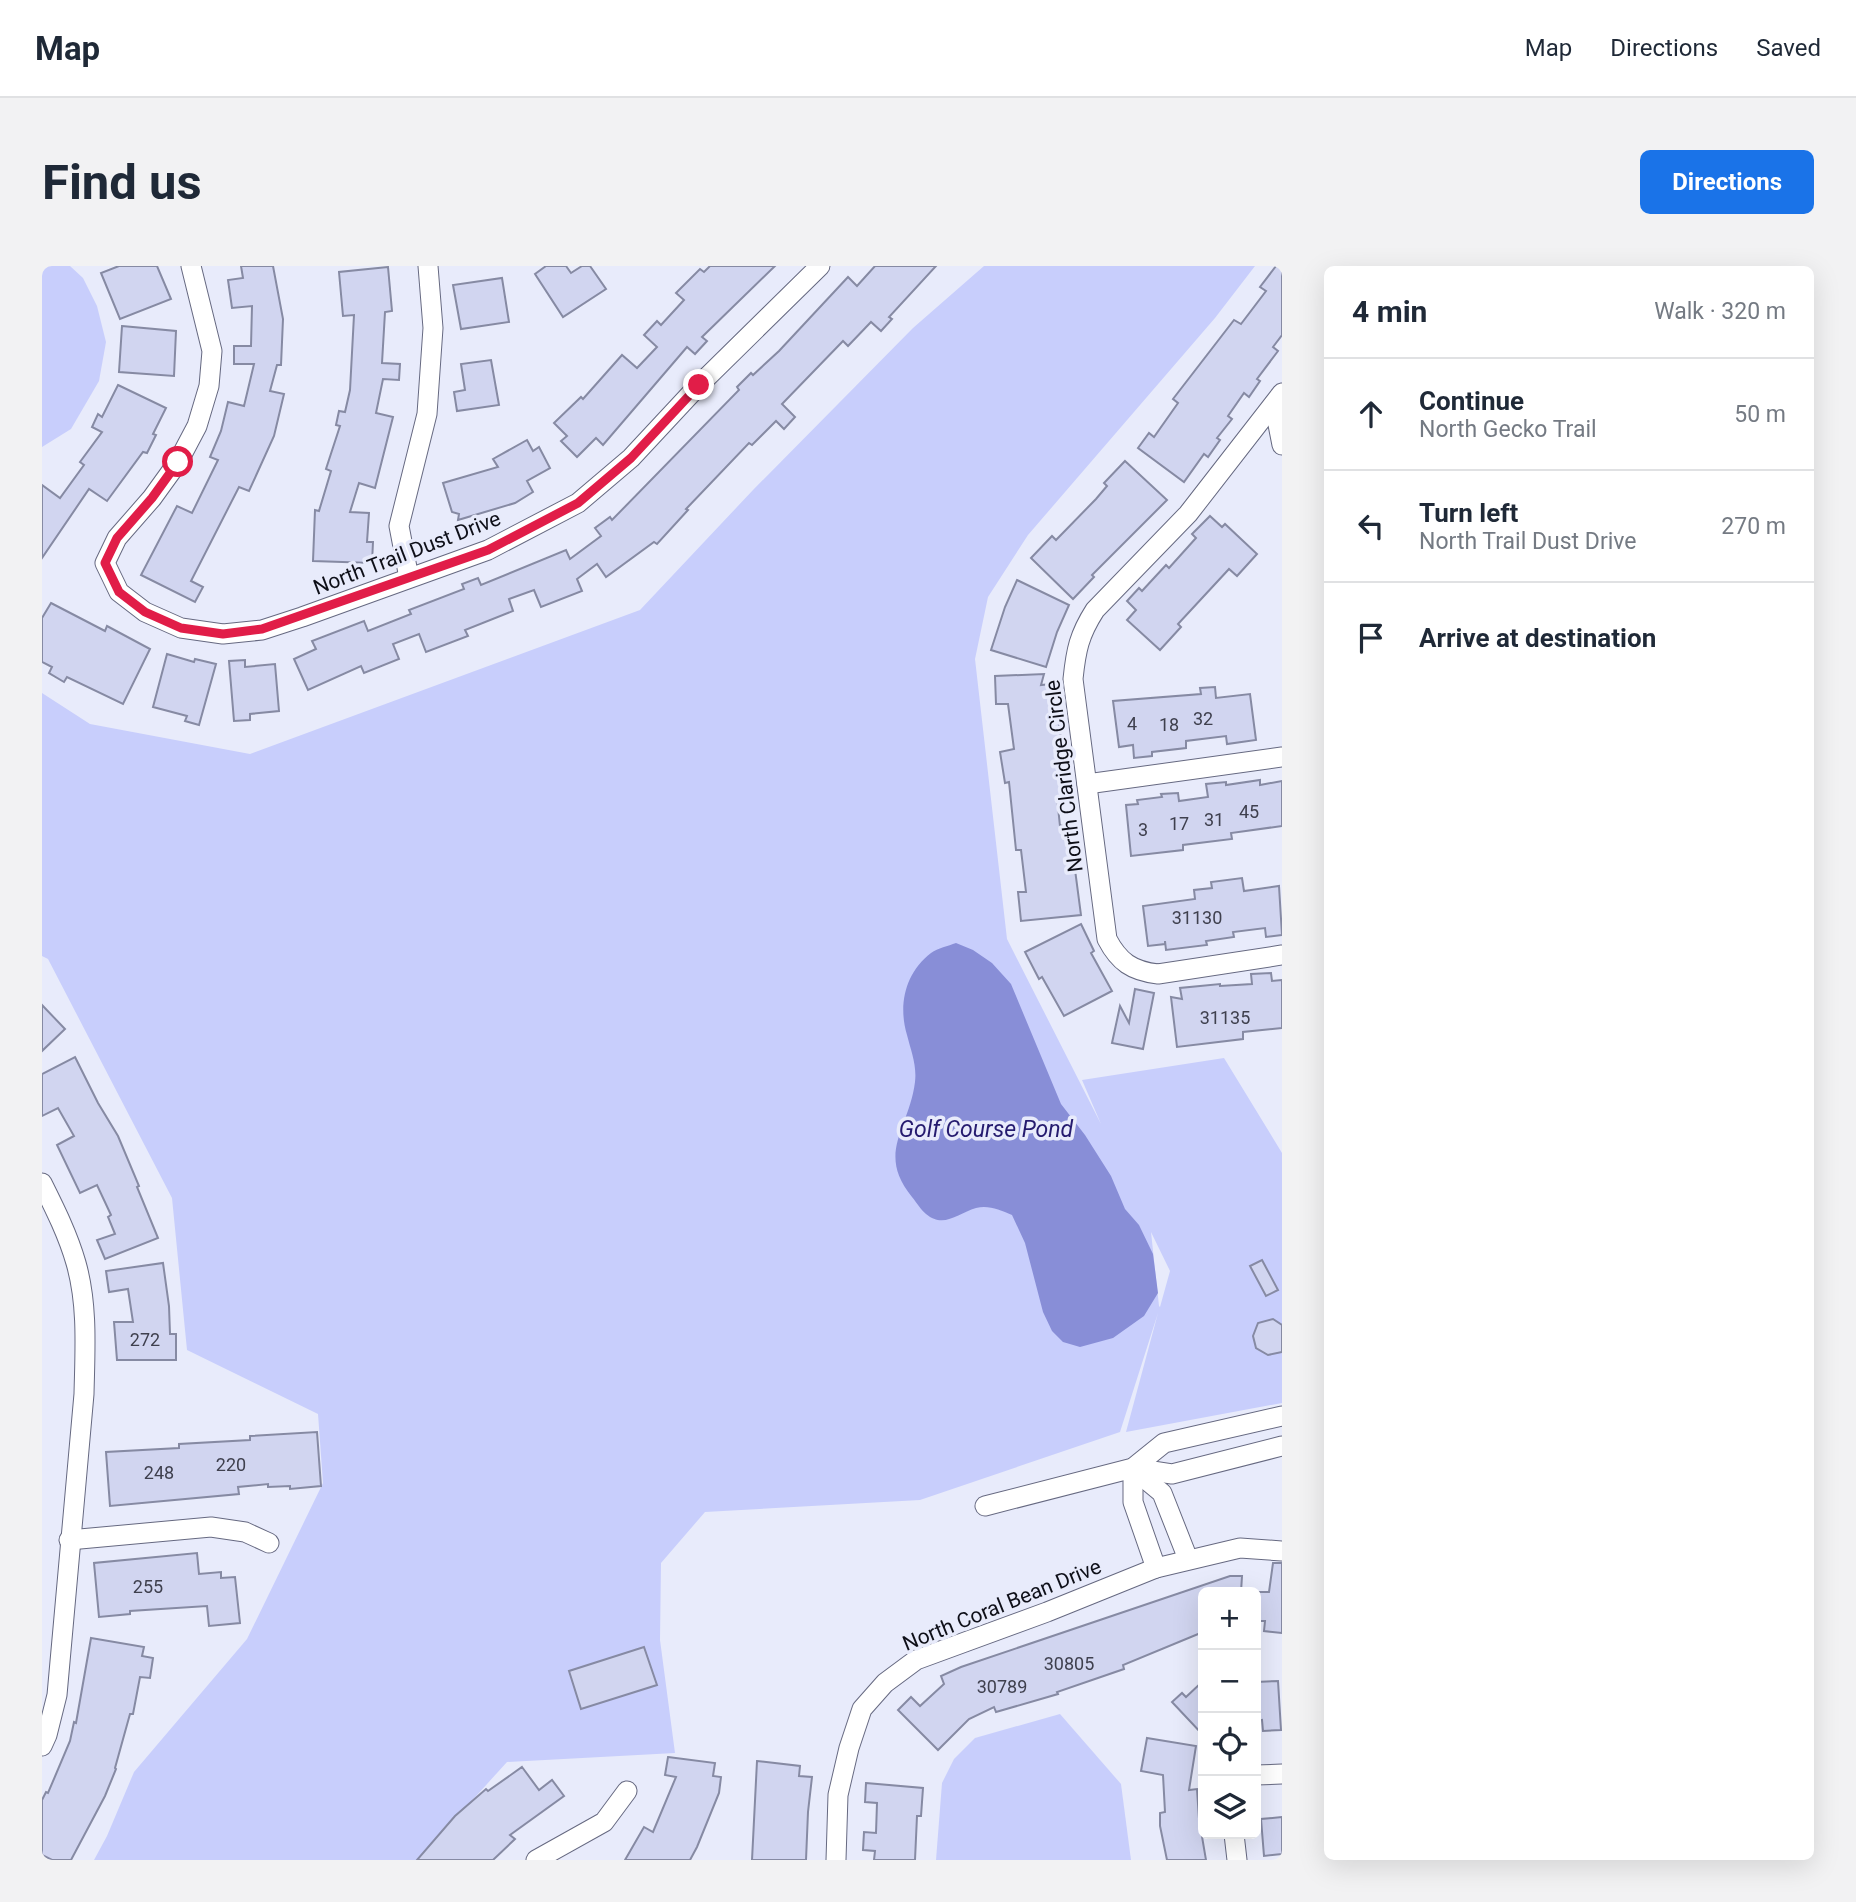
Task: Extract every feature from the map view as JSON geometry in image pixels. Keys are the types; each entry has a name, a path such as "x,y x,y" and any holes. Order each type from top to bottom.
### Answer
{"street":[{"name":"North Trail Dust Drive","path":"191,266 212,351 209,386 197,426 178,462 152,498 117,538 105,563 119,592 145,612 181,628 223,634 262,629 488,550 578,503 631,458 699,385 820,266"},
{"path":"409,578 399,526 427,414 433,328 428,266"},
{"name":"North Claridge Circle","path":"1278,398 1282,445"},
{"name":"North Claridge Circle","path":"1278,398 1188,514 1094,610 1076,648 1073,679 1107,939 1114,952 1126,966 1158,974 1282,955"},
{"path":"1087,784 1282,757"},
{"path":"42,1183 64,1228 76,1266 84,1311 84,1394 47,1735 42,1746"},
{"path":"1133,1468 1164,1443 1282,1416"},
{"path":"985,1506 1133,1468 1172,1474 1282,1446"},
{"path":"1133,1468 1162,1493 1188,1559"},
{"path":"1133,1468 1133,1502 1156,1568"},
{"path":"69,1540 211,1527 245,1532 269,1543"},
{"name":"North Coral Bean Drive","path":"836,1860 838,1795 862,1709 885,1683 916,1660 1156,1568 1240,1548 1282,1551"},
{"path":"1261,1775 1282,1774"},
{"path":"536,1860 561,1854 604,1822 627,1791"},
{"path":"1235,1839 1237,1860"}],"shaded area":[{"path":"42,266 70,266 83,278 97,306 106,342 99,381 71,429 42,447"},
{"path":"984,266 1255,266 1215,318 1028,535 988,597 975,659 1007,939 1101,1124 1082,1080 1224,1058 1282,1153 1282,1403 1126,1432 1158,1313 1120,1432 920,1500 705,1512 661,1563 660,1640 675,1753 507,1762 418,1860 94,1860 134,1772 247,1639 323,1483 318,1414 187,1350 172,1198 48,959 42,956 42,693 90,724 250,754 640,610 753,490 913,328","holes":["1151,1232 1170,1271 1160,1307"]},
{"path":"1060,1714 1121,1784 1131,1860 936,1860 942,1783 954,1759 975,1738"}],"water":[{"name":"Golf Course Pond","path":"956,943 973,950 992,963 1011,984 1061,1104 1111,1176 1125,1209 1139,1225 1153,1254 1158,1293 1144,1316 1113,1338 1080,1347 1063,1342 1052,1331 1043,1312 1025,1243 1012,1215 994,1208 981,1207 951,1219 933,1218 922,1211 896,1167 898,1141 915,1082 913,1058 904,1024 906,990 922,961 934,951"}],"building":[{"path":"119,266 157,266 171,299 120,319 101,273"},
{"path":"241,266 273,266 283,319 281,365 277,365 270,391 284,394 274,436 249,491 239,487 191,581 203,587 195,602 141,575 177,506 192,513 218,460 210,457 221,431 228,402 244,406 254,364 234,364 234,346 251,346 252,306 232,308 228,280 243,278"},
{"path":"546,266 566,266 571,273 582,266 590,266 606,289 563,317 535,274"},
{"path":"710,266 775,266 702,337 707,341 695,354 687,347 603,445 596,438 577,457 561,441 567,436 554,423 581,397 583,399 622,355 637,368 657,347 644,335 657,321 661,325 684,300 676,293 700,269 704,272"},
{"path":"875,266 936,266 889,317 892,319 881,331 871,322 848,346 843,341 782,404 795,417 784,429 776,421 752,445 749,443 686,509 688,510 657,544 654,542 606,577 597,564 577,579 582,591 541,607 534,590 509,599 513,611 465,630 468,636 426,652 419,634 393,644 399,659 364,673 361,666 308,690 294,659 316,649 312,641 364,621 368,631 411,614 409,610 464,589 462,584 478,578 481,585 566,550 570,559 601,536 595,528 610,517 612,520 739,390 737,387 779,351 848,277 857,286"},
{"path":"1276,266 1282,266 1282,335 1273,347 1278,351 1257,379 1260,381 1249,397 1244,393 1228,416 1232,419 1217,438 1220,440 1208,457 1204,454 1184,482 1138,448 1149,433 1154,437 1178,403 1173,399 1234,320 1241,324 1266,291 1260,287"},
{"path":"388,267 392,311 385,312 382,363 400,364 399,380 383,379 376,413 393,417 375,488 359,483 350,512 369,513 367,542 373,542 372,563 313,561 315,510 319,511 331,471 326,469 340,426 336,425 339,411 345,412 350,390 354,315 343,316 339,272"},
{"path":"502,278 509,322 461,329 453,285"},
{"path":"122,326 176,331 174,376 119,372"},
{"path":"491,360 499,405 457,411 454,392 465,390 461,364"},
{"path":"118,385 166,408 153,434 156,435 147,453 143,452 107,501 89,489 42,558 42,485 60,498 84,465 80,462 102,432 92,427 98,414 102,417"},
{"path":"527,440 533,451 539,447 550,468 527,481 533,492 515,503 458,520 459,514 452,512 443,483 498,467 493,459"},
{"path":"1125,461 1167,500 1092,575 1094,577 1073,599 1031,558 1052,536 1056,540 1096,499 1107,486 1104,483"},
{"path":"1210,516 1222,527 1225,524 1257,554 1237,576 1229,569 1178,624 1181,627 1160,650 1127,620 1136,610 1127,601 1139,588 1142,591 1166,565 1169,568 1196,538 1192,534"},
{"path":"1017,580 1069,605 1046,667 991,650"},
{"path":"51,603 105,631 107,626 150,649 123,704 67,677 64,682 49,673 52,667 42,662 42,618"},
{"path":"167,654 194,662 195,659 216,664 199,725 185,721 187,716 153,707"},
{"path":"245,660 245,667 275,664 279,711 250,714 250,720 234,721 229,661"},
{"path":"1044,674 1041,685 1051,684 1052,711 1057,710 1061,739 1054,740 1061,779 1066,778 1069,795 1057,797 1060,826 1069,824 1081,915 1021,921 1018,892 1026,892 1021,850 1016,850 1009,782 1005,783 1000,752 1014,749 1008,704 996,704 995,676"},
{"path":"1215,687 1216,698 1250,694 1256,740 1227,744 1226,736 1186,741 1186,748 1152,752 1152,756 1134,758 1133,745 1119,747 1113,701 1201,694 1200,688"},
{"path":"1260,780 1260,785 1282,781 1282,826 1231,833 1232,839 1183,845 1183,850 1131,856 1126,805 1138,804 1137,800 1162,797 1161,794 1178,793 1179,801 1208,797 1206,784 1226,782 1226,785"},
{"path":"1242,878 1244,891 1279,886 1282,935 1266,937 1265,928 1233,932 1234,937 1206,941 1207,945 1166,950 1165,941 1165,944 1148,946 1143,906 1195,899 1194,890 1212,888 1211,882"},
{"path":"1081,924 1094,951 1091,953 1112,991 1064,1016 1025,952"},
{"path":"1271,973 1272,981 1282,980 1282,1028 1243,1032 1243,1039 1177,1047 1171,997 1182,999 1180,988 1252,984 1251,974"},
{"path":"1135,989 1154,993 1143,1049 1112,1043 1120,1006 1129,1023"},
{"path":"42,1005 65,1029 42,1051"},
{"path":"75,1057 118,1136 158,1238 105,1259 97,1240 115,1234 108,1217 111,1215 97,1185 80,1193 57,1145 74,1136 58,1108 42,1116 42,1074"},
{"path":"1262,1260 1278,1290 1266,1296 1250,1266"},
{"path":"163,1263 170,1334 176,1334 176,1360 117,1360 114,1322 133,1322 128,1289 109,1292 106,1271"},
{"path":"1273,1319 1282,1325 1282,1352 1268,1355 1256,1348 1253,1336 1258,1323"},
{"path":"317,1432 321,1486 290,1489 290,1486 268,1487 268,1484 238,1487 239,1494 110,1506 106,1452 179,1448 179,1444 250,1440 250,1436"},
{"path":"197,1553 199,1574 221,1572 221,1578 235,1577 240,1623 209,1626 207,1606 130,1611 130,1614 99,1617 94,1563"},
{"path":"1273,1563 1282,1563 1282,1633 1264,1631 1265,1621 1261,1621 1261,1592 1269,1592"},
{"path":"1230,1576 1242,1576 1241,1587 1198,1587 1198,1634 1123,1665 1124,1669 1057,1692 1058,1694 996,1712 994,1707 969,1719 938,1750 898,1710 911,1697 920,1706 944,1684 941,1676 961,1667"},
{"path":"91,1638 144,1647 142,1656 153,1658 150,1678 140,1677 133,1714 130,1714 116,1769 105,1796 71,1860 52,1860 42,1855 42,1800 46,1792 48,1793 70,1741 74,1722 76,1723"},
{"path":"644,1647 657,1685 581,1709 569,1671"},
{"path":"1278,1681 1281,1730 1263,1731 1261,1682"},
{"path":"1198,1686 1198,1730 1172,1702 1182,1693 1186,1697"},
{"path":"1147,1738 1196,1746 1189,1790 1197,1789 1198,1839 1202,1839 1206,1860 1167,1860 1160,1826 1160,1813 1165,1812 1163,1775 1141,1771"},
{"path":"668,1757 715,1763 713,1776 721,1777 719,1793 697,1847 690,1860 625,1860 644,1827 653,1832 676,1777 665,1775"},
{"path":"757,1761 800,1766 799,1776 812,1777 806,1860 752,1860"},
{"path":"522,1767 539,1790 552,1780 564,1796 510,1835 515,1839 493,1860 417,1860 455,1816 486,1789 488,1791"},
{"path":"866,1783 923,1788 921,1816 917,1816 915,1860 874,1860 875,1851 863,1850 864,1832 876,1833 877,1803 865,1802"},
{"path":"1282,1817 1282,1854 1264,1856 1261,1819"}],"route":[{"path":"178,462 152,498 117,538 105,563 119,592 145,612 181,628 223,634 262,629 488,550 578,503 631,458 699,385"}]}
